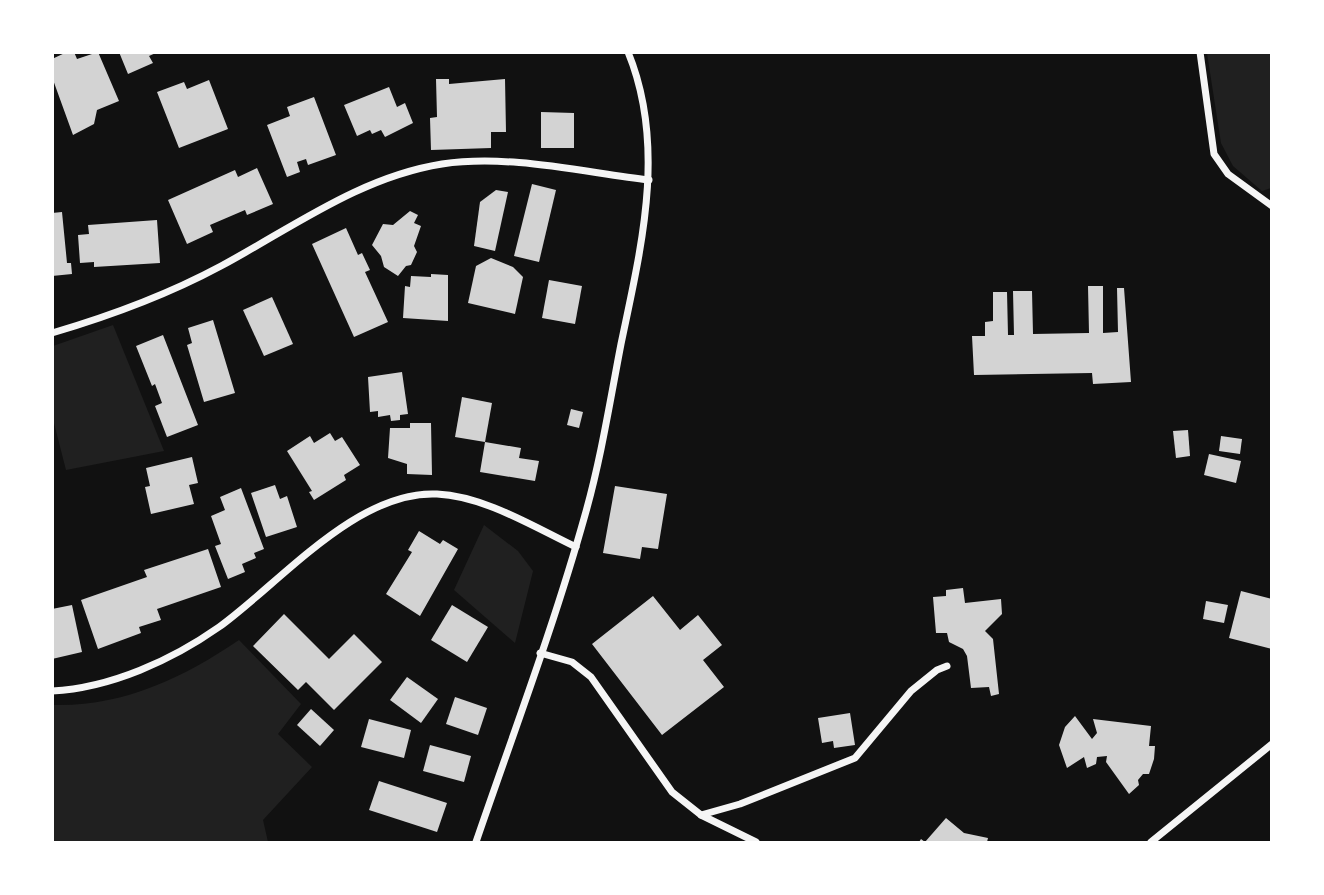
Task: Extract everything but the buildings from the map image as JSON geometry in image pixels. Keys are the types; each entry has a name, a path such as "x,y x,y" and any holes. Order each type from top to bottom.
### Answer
{"street":[{"path":"476,842 576,547 590,496 628,314 649,180 646,121 628,52"},
{"path":"1200,52 1214,154 1228,174 1272,206"},
{"path":"52,333 104,318 179,287 346,195 426,167 456,162 495,162 649,180"},
{"path":"52,691 117,678 190,646 232,617 344,527 399,499 427,494 455,496 492,509 576,547"},
{"path":"540,653 572,662 583,669 611,702 668,788 701,815 756,842"},
{"path":"701,815 740,804 855,758 911,691 937,670 947,666"},
{"path":"1151,842 1272,744"}],"shaded area":[{"path":"1207,53 1271,53 1271,188 1262,191 1233,166 1221,143"},
{"path":"113,325 164,451 66,470 53,419 53,346"},
{"path":"484,525 518,551 533,571 515,643 454,590"},
{"path":"239,640 301,704 278,734 312,767 263,820 268,842 53,842 53,705 103,701 151,688 218,654"}]}
